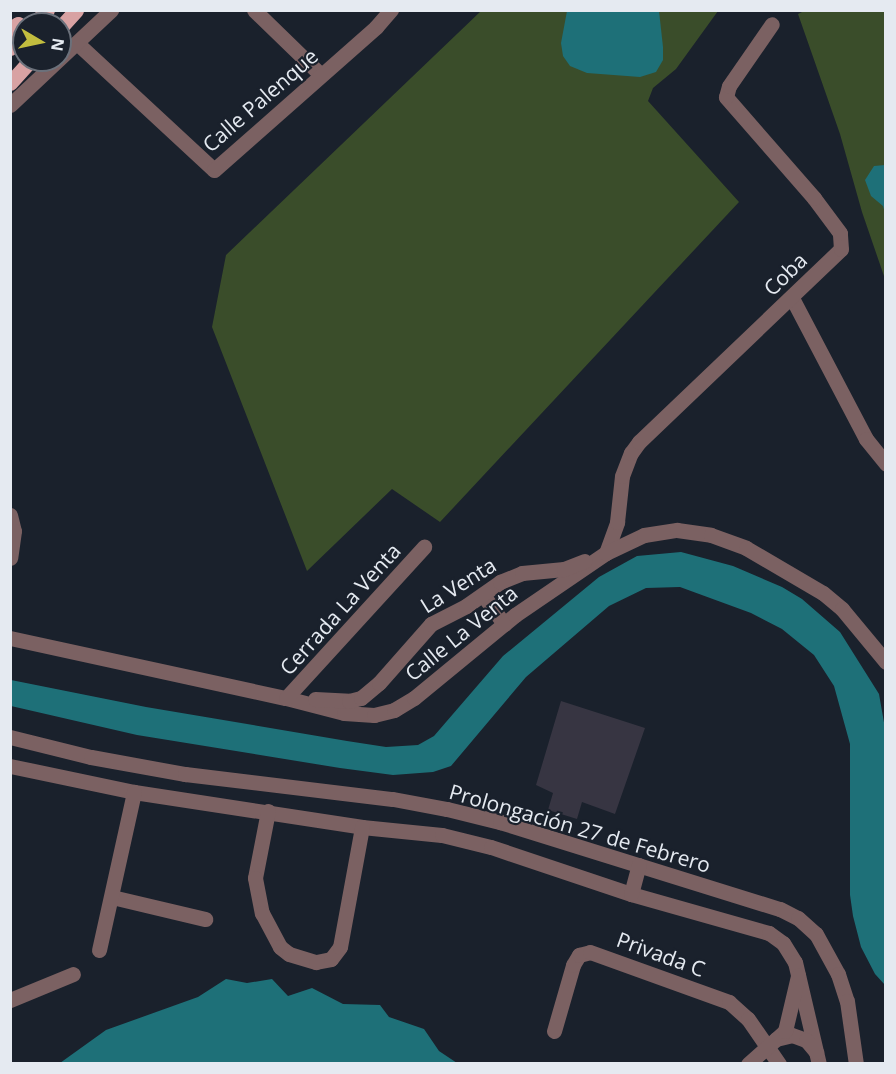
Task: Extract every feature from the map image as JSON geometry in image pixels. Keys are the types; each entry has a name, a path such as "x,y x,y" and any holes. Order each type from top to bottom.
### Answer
{"street":[{"path":"10,105 78,44 111,10"},
{"path":"254,10 320,75"},
{"name":"Calle Palenque","path":"78,44 214,170 391,10"},
{"name":"Coba","path":"606,553 617,522 622,476 631,453 712,371 838,253 842,242 840,233 807,189 726,97 729,86 772,24"},
{"path":"792,298 866,439 885,464"},
{"path":"10,515 14,531 10,558"},
{"name":"Calle La Venta","path":"10,638 354,715 374,715 394,710 414,698 504,624 606,553 644,534 662,531 694,531 729,541 823,593 842,609 885,662"},
{"name":"Cerrada La Venta","path":"286,698 424,547"},
{"name":"La Venta","path":"286,698 349,701 361,698 379,683 431,624 514,575 564,569 585,562 598,552 606,553"},
{"path":"483,595 504,624"},
{"name":"Prolongación 27 de Febrero","path":"10,737 91,757 185,774 393,799 447,809 500,822 780,909 798,918 816,934 843,987 856,1064"},
{"name":"Prolongación 27 de Febrero","path":"10,766 134,792 362,827 442,835 491,847 631,894 769,933 783,943 798,973 818,1059"},
{"path":"99,950 134,792"},
{"path":"442,835 447,809"},
{"path":"268,812 255,878 262,913 280,947 289,954 316,962 331,959 340,947 362,827"},
{"path":"631,894 639,865"},
{"path":"112,897 205,919"},
{"name":"Privada C","path":"554,1031 573,965 579,955 590,952 729,1002 772,1042 779,1064"},
{"path":"748,1064 787,1026 798,973"},
{"path":"10,1000 74,974"},
{"path":"772,1042 792,1035 806,1040 818,1059"}],"green space":[{"path":"806,10 885,11 885,279 862,212 840,134 798,14"},
{"path":"481,11 718,11 676,69 653,88 648,101 739,202 440,522 392,489 307,571 212,327 226,255"}],"water":[{"path":"567,11 659,11 663,60 656,72 640,77 587,73 570,66 563,56 561,43"},
{"path":"886,165 885,213 883,206 871,196 865,180 874,166"},
{"path":"681,552 733,566 782,587 802,599 840,632 879,694 886,734 885,985 875,974 861,947 853,916 850,895 850,744 834,686 814,655 782,629 751,613 680,587 646,588 609,606 526,677 451,766 433,772 393,775 340,768 137,735 11,706 11,680 146,707 347,741 386,747 418,745 434,736 503,656 599,577 637,556"},
{"path":"226,979 247,983 272,979 288,996 312,988 343,1004 380,1005 389,1017 424,1029 439,1051 457,1063 60,1063 106,1030 198,997"}],"building":[{"path":"561,701 645,728 615,814 582,802 577,819 548,810 553,793 536,785"}]}
